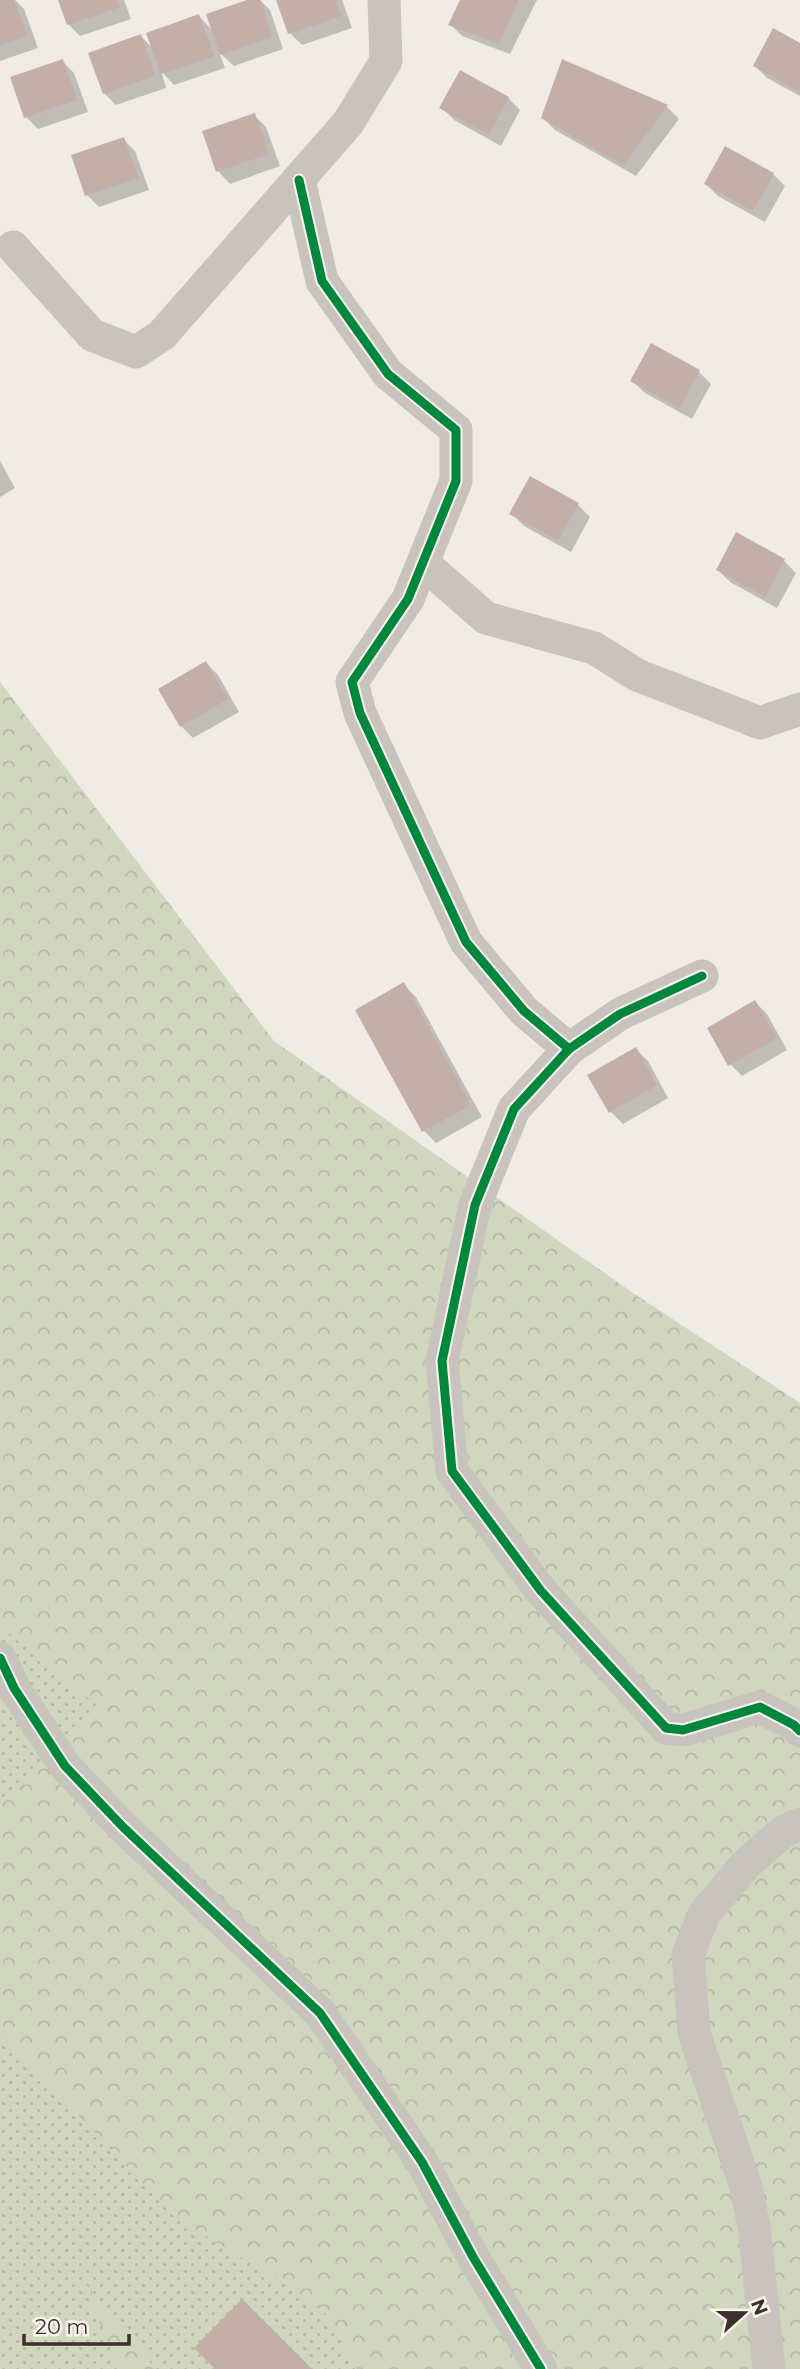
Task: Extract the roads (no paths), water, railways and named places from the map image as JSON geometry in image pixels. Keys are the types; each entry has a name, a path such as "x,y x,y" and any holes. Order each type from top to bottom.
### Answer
{"street":[{"path":"13,247 92,335 136,352 162,335 348,123 386,61 384,0"},
{"path":"299,180 322,281 387,374 456,430 456,481 423,563 408,599 352,682 360,713 466,942 524,1011 569,1049"},
{"path":"423,563 486,618 594,648 637,675 760,723 800,709"},
{"path":"702,976 620,1014 569,1049 514,1109 475,1205 442,1361 452,1471 541,1591 666,1728 683,1731 760,1707 800,1731"},
{"path":"0,1658 14,1688 65,1766 123,1827 320,2013 422,2162 473,2257 541,2369"},
{"path":"769,2369 754,2226 745,2185 694,2033 688,1955 704,1914 747,1863 784,1831 800,1824"}]}
